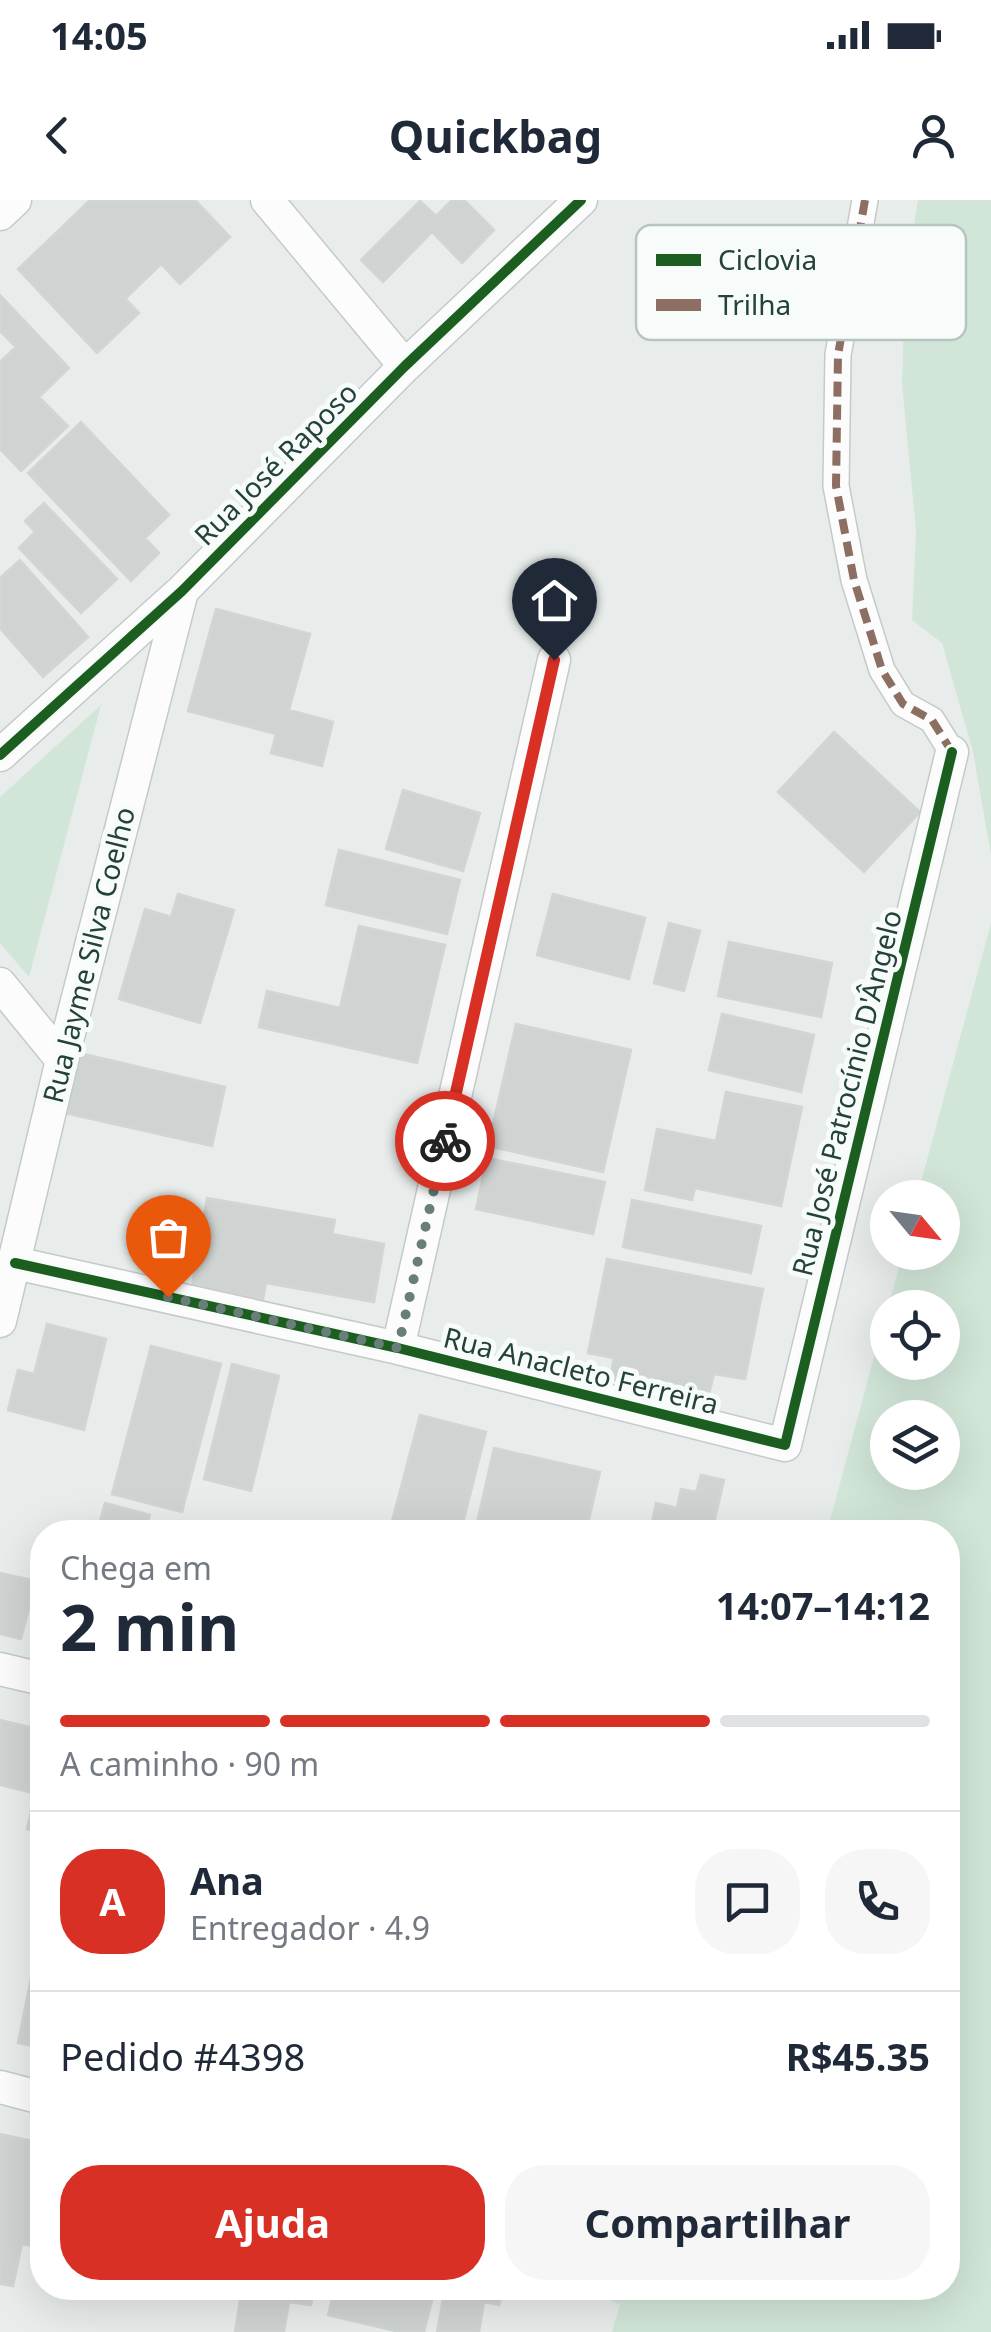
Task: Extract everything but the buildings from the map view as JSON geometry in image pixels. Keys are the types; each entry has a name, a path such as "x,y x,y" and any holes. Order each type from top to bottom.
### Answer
{"street":[{"path":"0,214 15,200"},
{"path":"267,200 405,366"},
{"name":"Rua José Raposo","path":"0,755 182,591 405,366 581,200"},
{"path":"861,225 865,200"},
{"path":"841,340 836,486 854,580 882,670 903,704 932,720 952,752"},
{"name":"Rua Jayme Silva Coelho","path":"0,1321 182,591"},
{"path":"398,1348 554,660"},
{"name":"Rua José Patrocínio D'Ângelo","path":"785,1445 952,752"},
{"path":"0,984 62,1060"},
{"name":"Rua Anacleto Ferreira","path":"15,1263 398,1348 785,1445"},
{"path":"0,1670 30,1676"},
{"path":"0,2088 30,2095"}],"green space":[{"path":"918,200 991,200 991,855 973,752 942,643 912,620 916,531 902,384 903,340 966,340 966,225 914,225"},
{"path":"101,705 29,977 0,943 0,797"},
{"path":"991,923 991,2332 612,2332 620,2305 610,2300 960,2300 960,1520 830,1520 870,1371 870,1380 960,1380 960,1290 893,1290 898,1270 960,1270 960,1180 922,1180"}],"marked path":[{"path":"861,225 865,200"},
{"path":"841,340 836,486 854,580 882,670 903,704 932,720 952,752"}],"cycle path":[{"path":"0,755 182,591 405,366 581,200"},
{"path":"15,1263 398,1348 785,1445 952,752"}],"way so far":[{"path":"168,1297 398,1348 445,1141"}],"route":[{"path":"445,1141 554,660"}]}
